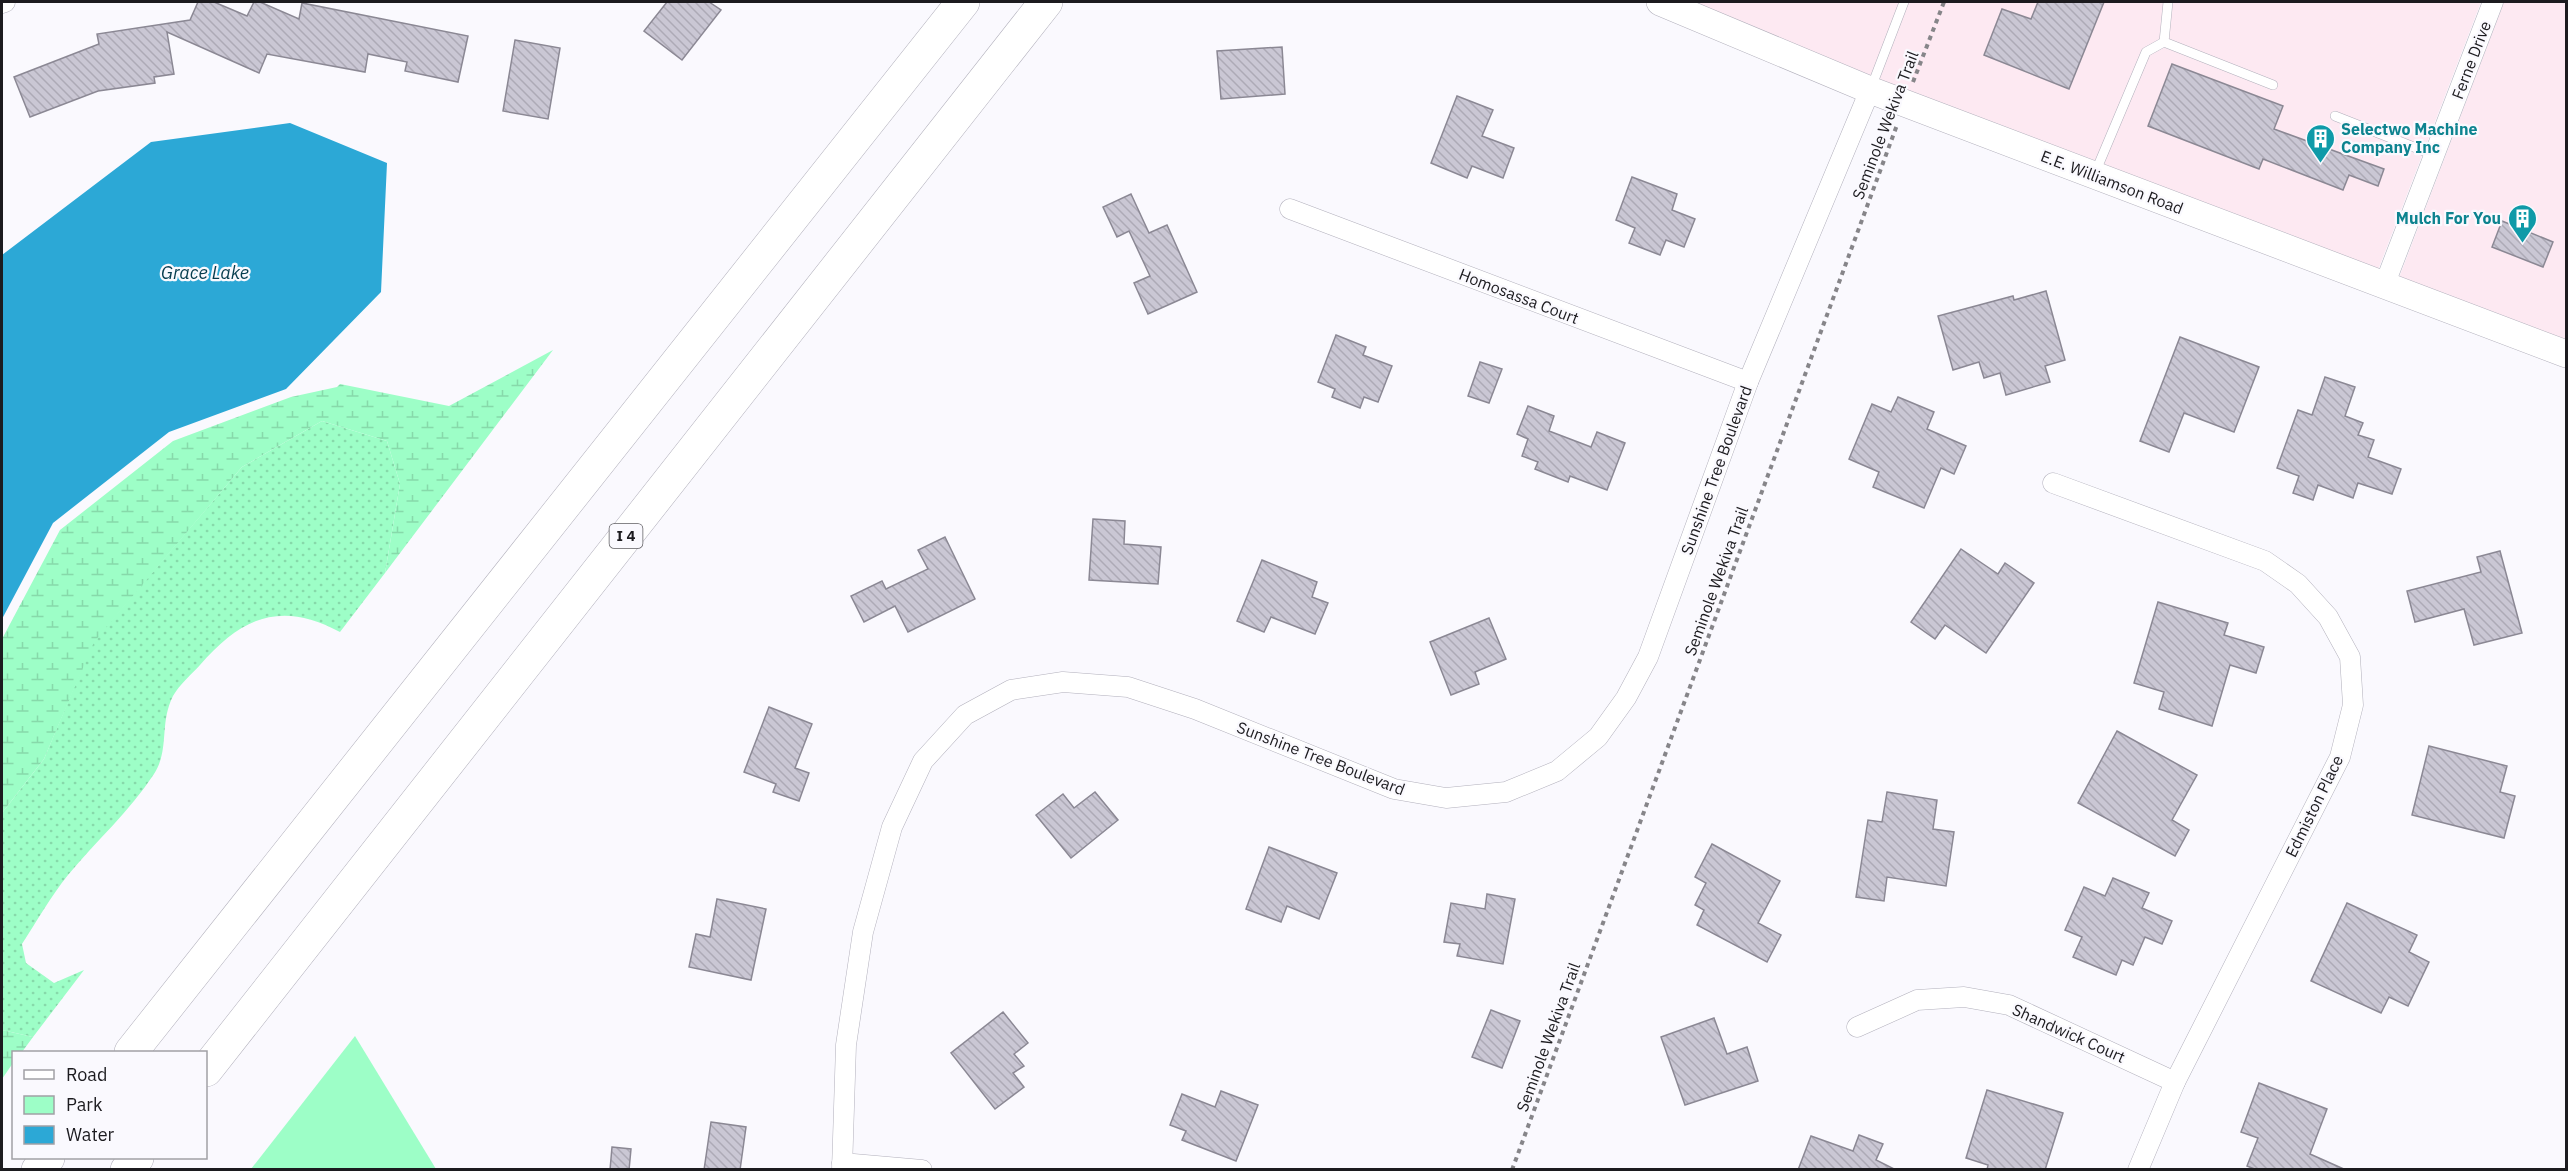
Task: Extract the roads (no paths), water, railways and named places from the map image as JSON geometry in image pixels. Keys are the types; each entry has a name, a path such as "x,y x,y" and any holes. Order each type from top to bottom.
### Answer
{"highway":[{"path":"133,1051 963,2"},
{"name":"I 4","path":"207,1069 1046,2"}],"street":[{"name":"E.E. Williamson Road","path":"1660,2 1905,104 2566,354"},
{"name":"Ferne Drive","path":"2384,286 2493,2"},
{"name":"Sunshine Tree Boulevard","path":"842,1166 846,1046 863,932 892,827 923,761 965,715 1011,690 1063,682 1128,687 1195,709 1394,789 1446,798 1506,792 1557,771 1598,737 1626,698 1648,657 1748,382 1870,90"},
{"name":"Homosassa Court","path":"1290,209 1748,382"},
{"name":"Edmiston Place","path":"2053,483 2265,561 2298,584 2328,617 2350,657 2353,705 2340,757 2175,1082 2138,1170"},
{"name":"Shandwick Court","path":"1857,1026 1917,1000 1964,998 2009,1005 2175,1082"},
{"path":"842,1166 922,1170"}],"lane":[{"path":"1870,90 1904,2"},
{"path":"2164,42 2169,2"},
{"path":"2164,42 2273,85"},
{"path":"2094,175 2146,52 2164,42"},
{"path":"2335,116 2434,155"}],"water":[{"name":"Grace Lake","path":"290,123 387,163 381,292 286,389 169,432 53,523 2,619 2,255 151,142"}],"place":[{"name":"Selectwo Machine Company Inc","path":"2320,164"},
{"name":"Mulch For You","path":"2522,244"}]}
